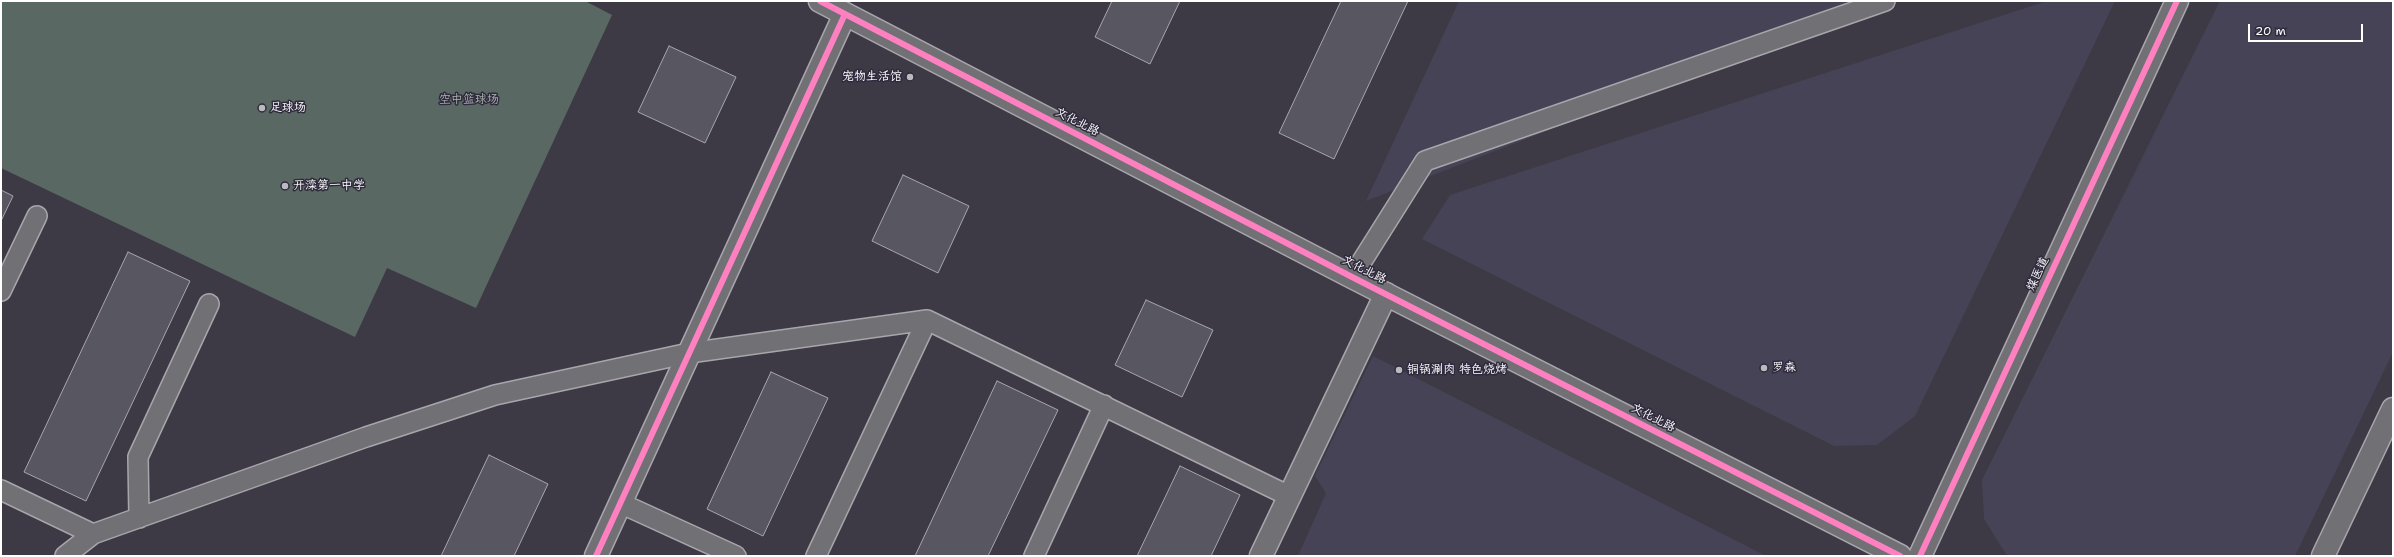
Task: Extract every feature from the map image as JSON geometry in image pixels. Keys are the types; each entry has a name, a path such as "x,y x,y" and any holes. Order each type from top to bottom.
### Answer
{"street":[{"name":"文化北路","path":"820,1 1352,277 1900,556"},
{"name":"煤医道","path":"1920,556 2177,1"},
{"path":"596,556 845,14"},
{"path":"1261,556 1386,294"},
{"path":"2323,556 2393,409"}],"lane":[{"path":"1352,277 1425,161 1885,1"},
{"path":"1,291 37,216"},
{"path":"139,518 138,457 209,304"},
{"path":"816,556 927,320"},
{"path":"65,556 93,534 366,437 495,395 689,353 927,320 1289,496"},
{"path":"1034,556 1104,405"},
{"path":"1,490 93,534"},
{"path":"620,502 736,556"}],"shaded area":[{"path":"1459,1 1882,1 1366,201"},
{"path":"2047,1 2115,1 1915,416 1877,445 1834,446 1422,239 1450,195"},
{"path":"2220,1 2393,1 2393,352 2295,556 2009,556 2006,554 1984,519 1982,480"},
{"path":"1373,356 1766,556 1298,556 1326,493 1315,476"}],"green space":[{"name":"开滦第一中学","path":"1,1 585,1 612,15 476,308 387,268 355,337 1,168"}],"building":[{"path":"1112,1 1180,1 1150,64 1095,37"},
{"path":"1341,1 1408,1 1334,159 1279,133"},
{"path":"669,46 736,77 705,143 638,112"},
{"path":"903,175 969,206 938,273 872,241"},
{"path":"1,190 13,196 1,221"},
{"path":"128,252 190,281 86,501 24,472"},
{"path":"1146,300 1213,330 1182,397 1115,365"},
{"path":"771,372 828,398 763,536 707,509"},
{"path":"997,381 1058,410 988,556 915,556"},
{"path":"489,455 548,484 514,556 441,556"},
{"path":"1180,466 1240,495 1211,556 1137,556"}],"cycle path":[{"path":"820,1 1352,277 1900,556"},
{"path":"1920,556 2177,1"},
{"path":"596,556 845,14"}],"place":[{"name":"宠物生活馆","path":"910,77"},
{"name":"足球场","path":"262,108"},
{"name":"开滦第一中学","path":"285,186"},
{"name":"罗森","path":"1764,368"},
{"name":"铜锅涮肉 特色烧烤","path":"1399,370"}],"park label":[{"name":"空中篮球场","path":"469,100"}]}
